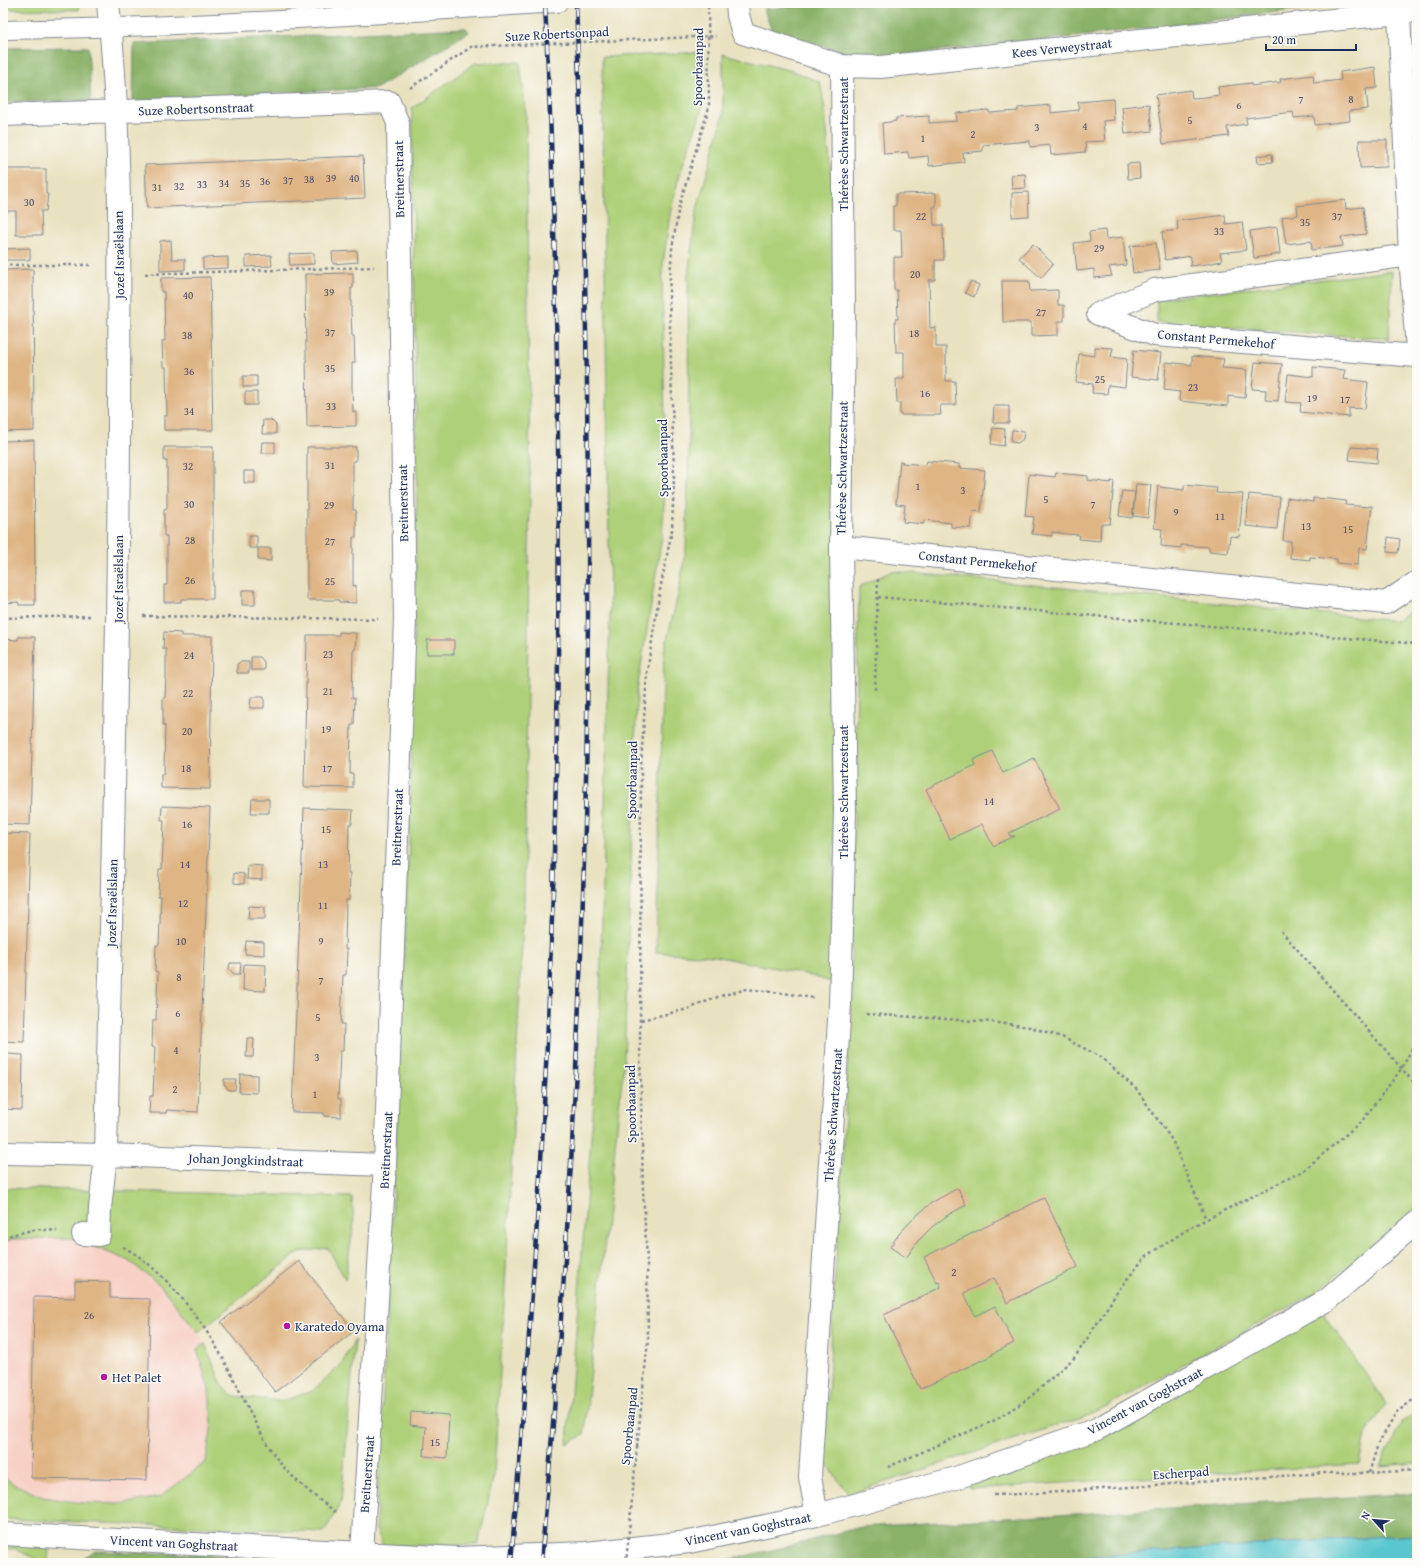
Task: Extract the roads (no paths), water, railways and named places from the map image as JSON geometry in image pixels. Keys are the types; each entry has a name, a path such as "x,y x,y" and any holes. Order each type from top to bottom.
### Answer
{"street":[{"name":"Jozef Israëlslaan","path":"106,1155 118,616 119,270 116,112 108,3"},
{"name":"Kees Verweystraat","path":"738,3 738,15 743,34 842,66 880,67 1408,12"},
{"path":"1408,12 1410,255 1417,350"},
{"name":"Thérèse Schwartzestraat","path":"817,1515 810,1477 840,1008 845,811 841,547 844,312 842,66"},
{"name":"Suze Robertsonstraat","path":"3,115 389,102"},
{"name":"Breitnerstraat","path":"362,1553 386,1165 405,619 398,123 389,102"},
{"name":"Constant Permekehof","path":"1410,255 1154,290 1098,314 1156,335 1417,356"},
{"name":"Constant Permekehof","path":"841,547 1386,603 1417,582"},
{"name":"Johan Jongkindstraat","path":"3,1153 106,1155 386,1165"},
{"path":"91,1234 100,1208 106,1155"},
{"name":"Vincent van Goghstraat","path":"3,1534 457,1558 586,1553 689,1542 817,1515 956,1478 1097,1429 1327,1300 1417,1222"}],"lane":[{"path":"3,30 111,28 397,14 558,3"}],"water":[{"path":"1417,1534 1417,1563 995,1563"}],"railway":[{"path":"511,1563 540,1180 550,985 554,844 559,564 558,423 556,283 545,3"},
{"path":"541,1563 560,1326 575,1089 587,734 587,386 582,156 576,3"}],"place":[{"name":"Karatedo Oyama","path":"287,1326"},
{"name":"Het Palet","path":"104,1377"}]}
